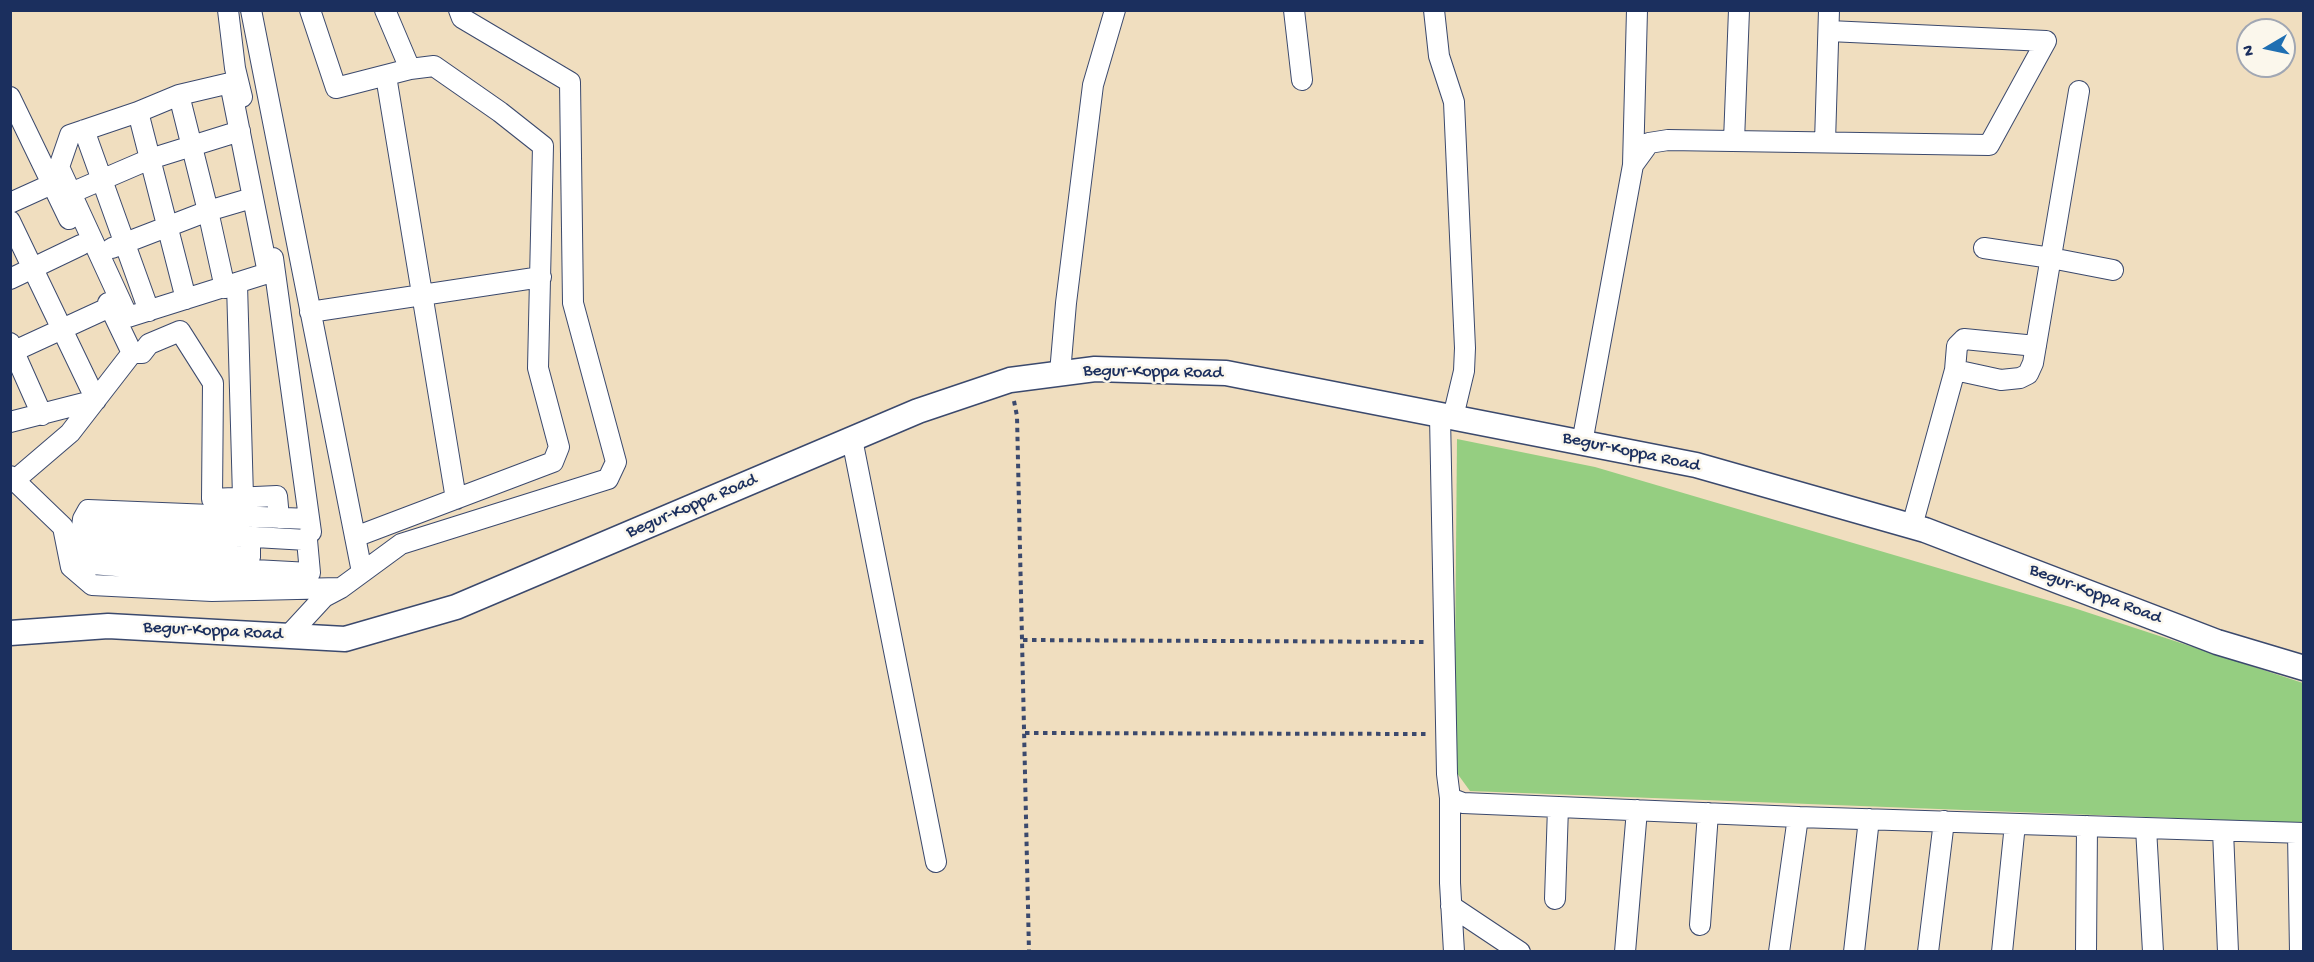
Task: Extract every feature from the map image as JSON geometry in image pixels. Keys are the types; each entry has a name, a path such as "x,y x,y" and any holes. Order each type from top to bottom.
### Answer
{"main road":[{"name":"Begur-Koppa Road","path":"10,633 108,626 345,639 456,607 918,411 1010,380 1095,369 1226,373 1696,465 1912,526 2217,642 2304,668"}],"street":[{"path":"228,10 235,68 264,189 318,588"},
{"path":"250,10 362,572"},
{"path":"310,10 336,88 410,69 434,66 500,111 543,146 538,368 559,447 552,462 355,537"},
{"path":"385,10 410,69"},
{"path":"288,636 324,597 341,588 400,544 608,479 616,462 573,303 570,82 462,18 459,10"},
{"path":"1060,373 1066,303 1093,85 1115,10"},
{"path":"1294,10 1302,80"},
{"path":"1434,10 1439,56 1454,102 1465,348 1464,371 1446,416 1444,643 1454,951"},
{"path":"1582,443 1633,165 1637,10"},
{"path":"1734,141 1739,10"},
{"path":"1825,142 1829,10"},
{"path":"1633,165 1649,144 1668,140 1989,145 2046,41 1828,31"},
{"path":"386,76 456,499"},
{"path":"230,83 268,273 128,317 59,166 70,135 138,112 179,95 230,83"},
{"path":"1954,370 2001,380 2020,378 2028,374 2033,363 2079,91"},
{"path":"179,95 208,211 231,286 243,497"},
{"path":"10,97 17,126 52,184 132,354"},
{"path":"138,112 186,299"},
{"path":"84,130 148,310"},
{"path":"71,193 150,159 240,131"},
{"path":"10,203 52,184"},
{"path":"99,254 124,242 208,211 252,198"},
{"path":"10,221 96,400"},
{"path":"10,279 81,244"},
{"path":"1984,248 2113,270"},
{"path":"310,312 541,278"},
{"path":"42,415 12,349 110,308"},
{"path":"279,518 277,496 212,499 213,383 180,331 148,344 142,353 132,354 70,434 13,478 63,527 71,567 92,585 212,591 341,588"},
{"path":"1912,526 1954,370 1957,346 1964,339 2036,346"},
{"path":"10,422 96,400"},
{"path":"852,439 936,862"},
{"path":"172,542 250,536 307,540 310,573 254,570 249,577 172,542 88,510 83,519 80,563 172,542 279,518 309,519"},
{"path":"1450,798 1463,802 1798,817 2301,833 2300,951"},
{"path":"1555,899 1558,807"},
{"path":"1625,951 1636,810"},
{"path":"1700,926 1708,813"},
{"path":"1779,951 1798,817"},
{"path":"1854,951 1869,819"},
{"path":"1928,951 1944,821"},
{"path":"2002,951 2015,824"},
{"path":"2086,951 2087,826"},
{"path":"2146,828 2153,951"},
{"path":"2223,831 2228,951"},
{"path":"1451,906 1520,951"}],"path":[{"path":"1010,380 1017,416 1029,951"},
{"path":"1023,640 1444,643"},
{"path":"1025,733 1446,734"}],"green space":[{"path":"1457,439 1595,467 2074,608 2303,683 2303,823 1470,791 1454,769"}]}
